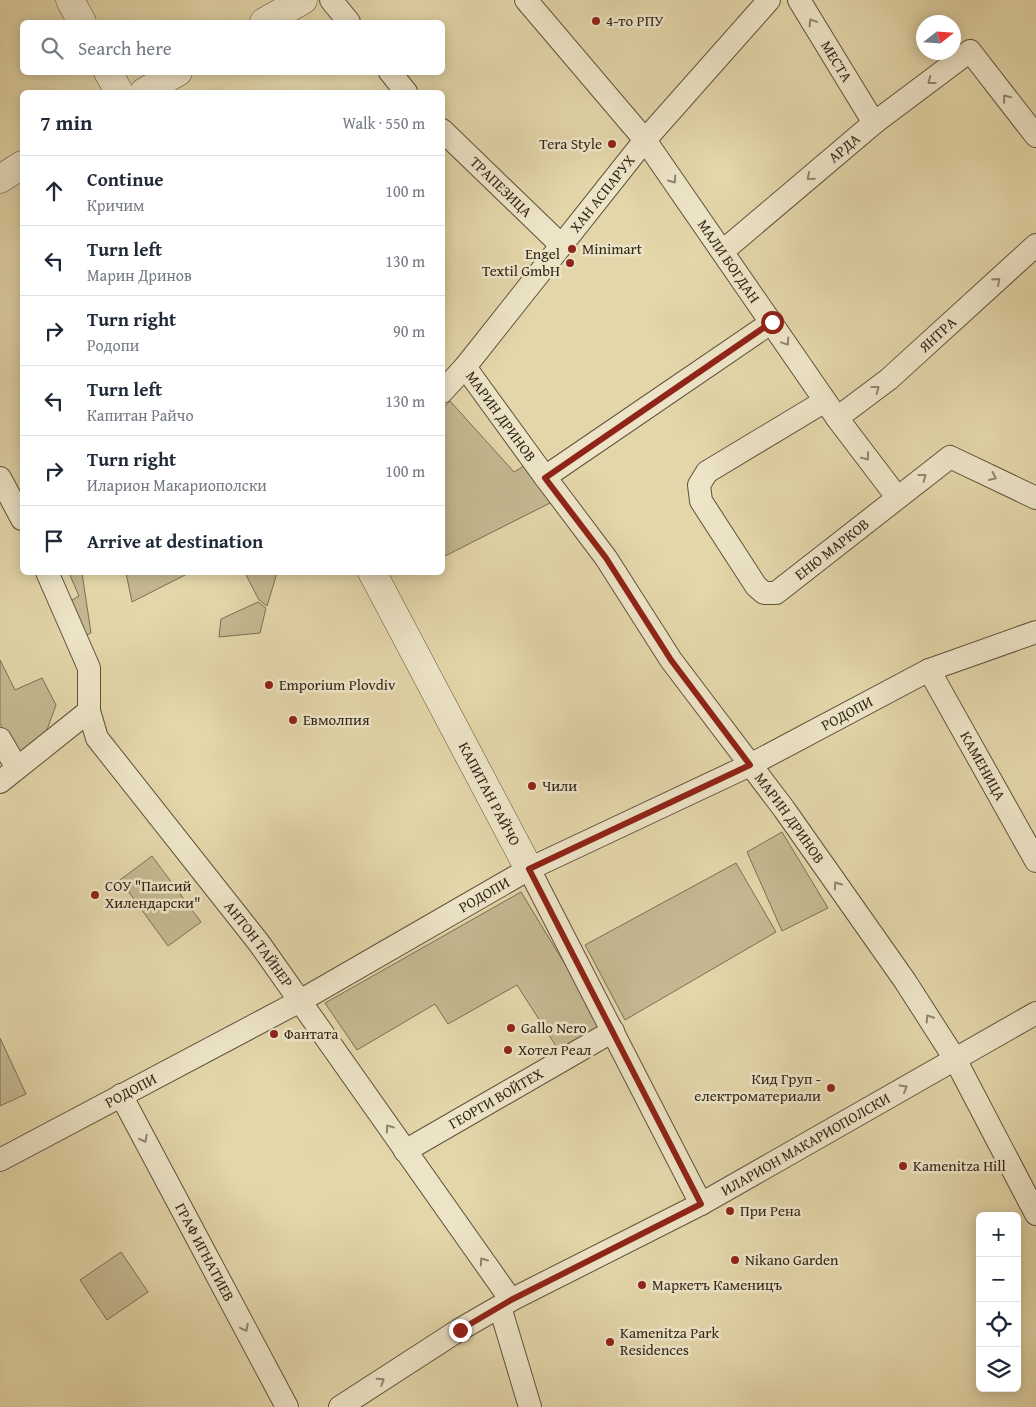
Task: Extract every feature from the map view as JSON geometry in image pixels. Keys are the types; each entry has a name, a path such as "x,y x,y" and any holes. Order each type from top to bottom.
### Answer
{"street":[{"path":"70,0 81,20"},
{"path":"267,20 302,0"},
{"path":"331,0 348,20"},
{"name":"МАЛИ БОГДАН","path":"526,0 646,140 831,409 897,497"},
{"name":"ХАН АСПАРУХ","path":"445,389 465,367 646,140 768,0"},
{"name":"МЕСТА","path":"799,0 874,123"},
{"name":"АРДА","path":"723,251 874,123 970,51 1036,136"},
{"path":"110,75 118,90"},
{"path":"147,90 173,75"},
{"path":"392,75 404,90"},
{"name":"ТРАПЕЗИЦА","path":"445,133 561,245"},
{"path":"0,179 20,166"},
{"name":"ЯНТРА","path":"764,593 756,586 701,502 699,485 707,472 889,379 1036,245"},
{"path":"545,478 772,322"},
{"name":"МАРИН ДРИНОВ","path":"465,367 545,478 606,558 671,660 784,810 899,973 955,1059 1036,1214"},
{"path":"897,497 950,457 1034,493"},
{"path":"0,478 20,515"},
{"name":"ЕНЮ МАРКОВ","path":"764,593 776,593 897,497"},
{"name":"АНТОН ТАЙНЕР","path":"48,575 89,668 89,711 97,738 259,943 405,1151 506,1304 530,1407"},
{"name":"КАПИТАН РАЙЧО","path":"374,575 529,869 701,1204"},
{"name":"РОДОПИ","path":"0,1160 300,1001 529,869 750,765 929,670 1036,632"},
{"name":"КАМЕНИЦА","path":"929,670 1036,860"},
{"path":"0,782 89,711"},
{"path":"0,739 17,768"},
{"name":"ИЛАРИОН МАКАРИОПОЛСКИ","path":"340,1407 460,1330 506,1304 701,1204 1036,1013"},
{"name":"ГЕОРГИ ВОЙТЕХ","path":"405,1151 613,1031"},
{"name":"ГРАФ ИГНАТИЕВ","path":"121,1096 288,1407"}],"shaded area":[{"path":"450,401 514,472 529,463 558,499 445,556 445,406"},
{"path":"70,575 82,575 91,633 81,638 65,604 79,596"},
{"path":"127,575 185,575 132,602"},
{"path":"246,575 276,575 267,606 259,600"},
{"path":"258,602 266,608 260,633 219,637 221,619"},
{"path":"0,660 15,690 42,678 56,705 44,738 20,756 0,724"},
{"path":"782,832 828,908 782,931 747,852"},
{"path":"152,856 201,922 168,946 120,880"},
{"path":"736,863 776,932 625,1020 585,945"},
{"path":"521,892 605,1030 561,1054 517,985 448,1024 435,1004 357,1050 325,1003"},
{"path":"0,1038 26,1094 0,1106"},
{"path":"121,1252 148,1292 107,1320 80,1280"}],"place":[{"name":"4-то РПУ","path":"596,21"},
{"name":"Tera Style","path":"612,144"},
{"name":"Minimart","path":"572,249"},
{"name":"Engel Textil GmbH","path":"570,263"},
{"name":"Emporium Plovdiv","path":"269,685"},
{"name":"Евмолпия","path":"293,720"},
{"name":"Чили","path":"532,786"},
{"name":"СОУ \"Паисий Хилендарски\"","path":"95,895"},
{"name":"Gallo Nero","path":"511,1028"},
{"name":"Фантата","path":"274,1034"},
{"name":"Хотел Реал","path":"508,1050"},
{"name":"Кид Груп - електроматериали","path":"831,1088"},
{"name":"Kamenitza Hill","path":"903,1166"},
{"name":"При Рена","path":"730,1211"},
{"name":"Nikano Garden","path":"735,1260"},
{"name":"Маркетъ Каменицъ","path":"642,1285"},
{"name":"Kamenitza Park Residences","path":"610,1342"}],"route":[{"path":"460,1330 511,1300 701,1204 529,869 750,765 671,660 606,558 545,478 772,322"}]}
